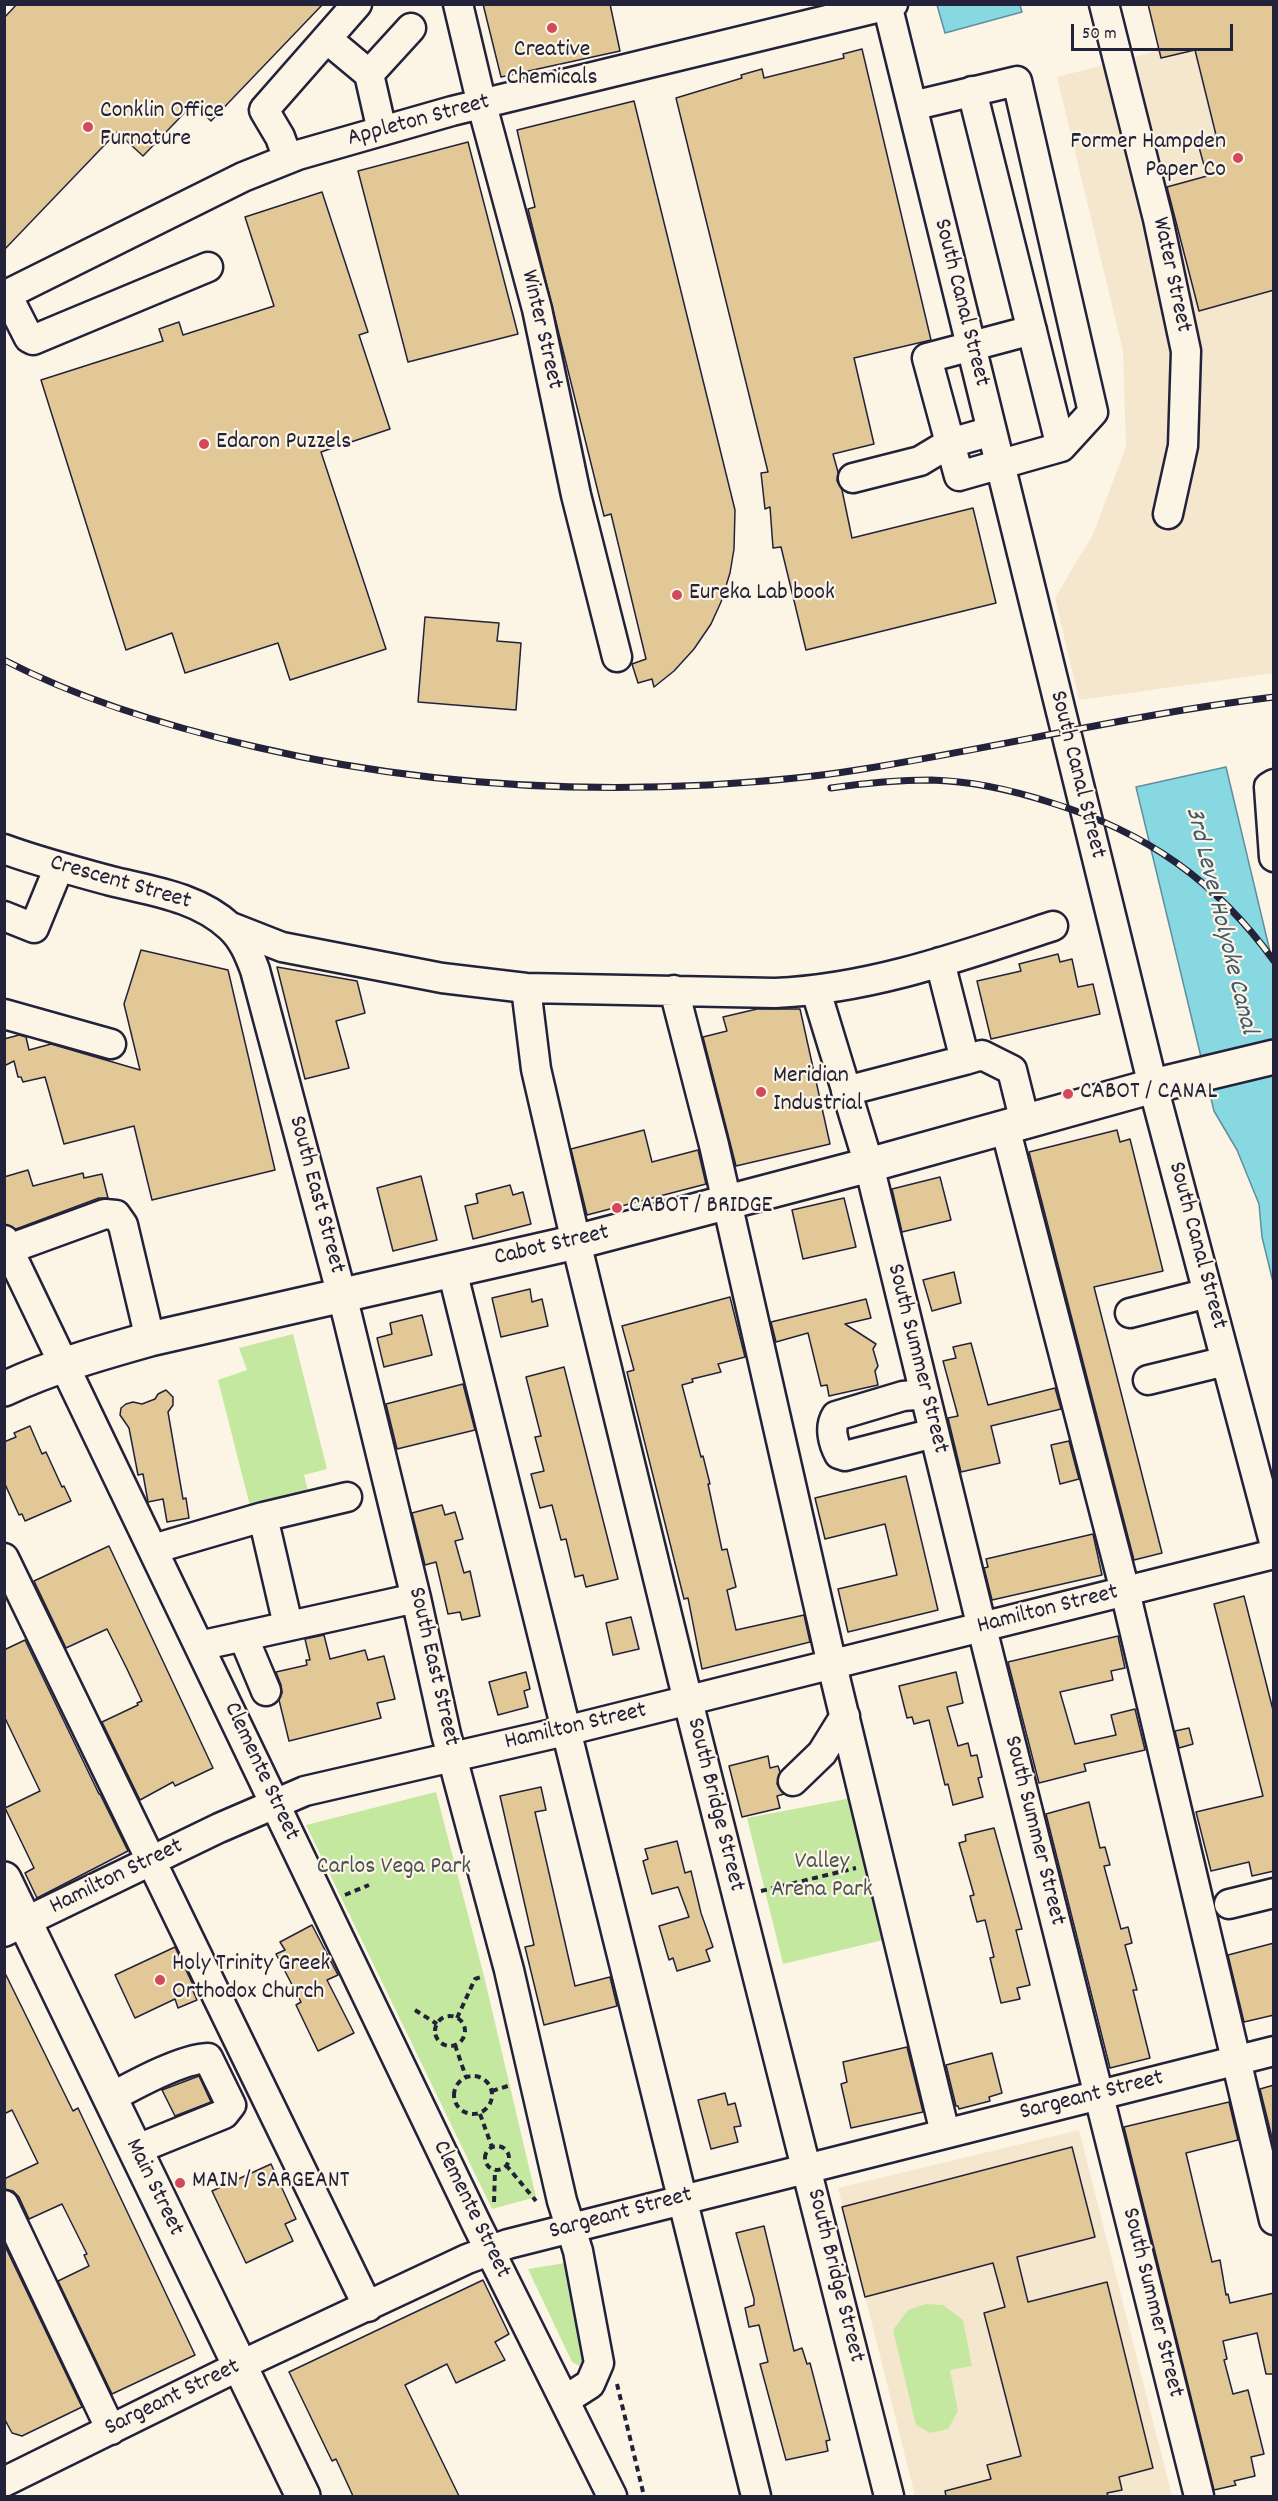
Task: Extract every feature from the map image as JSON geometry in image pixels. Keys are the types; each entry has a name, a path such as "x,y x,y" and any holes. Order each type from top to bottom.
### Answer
{"main road":[{"name":"Cabot Street","path":"4,1389 38,1373 150,1340 576,1242 869,1165 1166,1083 1274,1057"},
{"name":"Main Street","path":"4,1879 15,1927 110,2098 303,2496"}],"street":[{"path":"288,159 280,137 264,110 357,4"},
{"name":"Winter Street","path":"458,4 482,105 537,309 576,495 617,657"},
{"name":"Water Street","path":"1104,4 1158,219 1186,351 1183,446 1168,514"},
{"name":"Appleton Street","path":"6,296 243,177 288,159 482,105 889,5"},
{"name":"South Canal Street","path":"889,5 1000,463 1166,1083 1208,1293 1274,1542"},
{"path":"369,74 411,28"},
{"path":"327,39 369,74 382,131"},
{"path":"912,106 1017,81 1094,412 1061,447 959,476 927,358 1032,330"},
{"path":"972,91 1061,447"},
{"path":"6,296 29,338 33,340 208,267"},
{"path":"853,478 920,461 950,443 992,431"},
{"path":"1274,784 1269,787 1274,857"},
{"name":"Crescent Street","path":"4,849 59,867 181,898 207,909 231,927"},
{"path":"4,916 34,928 59,867"},
{"path":"231,927 282,947 441,978 526,988 775,993 816,991 907,973 1053,926"},
{"name":"South East Street","path":"231,927 248,949 255,970 341,1296 416,1598 452,1757 509,1970 562,2200 578,2251 599,2363 591,2384 565,2400"},
{"path":"940,962 965,1060"},
{"name":"South Bridge Street","path":"526,988 536,1069 576,1242 688,1701 889,2496"},
{"path":"675,990 832,1665 945,2133"},
{"name":"South Summer Street","path":"816,991 869,1165 1199,2496"},
{"path":"4,1014 111,1044"},
{"path":"846,1091 982,1055 1012,1070 1015,1124 1173,1798 1212,1953 1234,2061 1274,2220"},
{"path":"7,1244 105,1214 116,1215 123,1225 150,1340"},
{"name":"Clemente Street","path":"7,1244 490,2251 612,2496"},
{"path":"452,1270 756,2496"},
{"path":"1130,1312 1208,1293"},
{"path":"1148,1380 1226,1361"},
{"path":"925,1394 903,1396 836,1416 832,1427 836,1448 839,1454 845,1456 934,1433"},
{"path":"153,1549 263,1516 347,1497"},
{"path":"263,1516 288,1625"},
{"name":"Hamilton Street","path":"15,1927 151,1861 305,1791 688,1701 1274,1554"},
{"path":"4,1558 368,2307"},
{"path":"200,1646 416,1598"},
{"path":"243,1636 266,1691"},
{"path":"793,1781 822,1753 845,1716"},
{"path":"1229,1904 1274,1893"},
{"name":"Sargeant Street","path":"4,2482 239,2366 466,2259 682,2199 1274,2050"},
{"path":"110,2098 183,2065 207,2058 231,2105 224,2114 135,2150"},
{"path":"4,2205 111,2430"}],"path":[{"path":"738,1896 880,1863"},
{"path":"339,1898 369,1885"},
{"path":"457,2018 476,1979 484,1976"},
{"path":"415,2010 437,2024"},
{"path":"444,2018 457,2018 464,2025 465,2034 455,2045 441,2042 436,2034 437,2024 444,2018"},
{"path":"455,2045 466,2077"},
{"path":"478,2076 484,2079 492,2091 490,2106 480,2114 467,2114 461,2110 454,2099 456,2086 466,2077 478,2076"},
{"path":"492,2091 511,2085"},
{"path":"480,2114 492,2147"},
{"path":"499,2146 506,2151 508,2158 506,2165 495,2170 488,2166 485,2160 486,2152 492,2147 499,2146"},
{"path":"506,2165 541,2207"},
{"path":"494,2213 495,2170"},
{"path":"615,2375 644,2496"}],"shaded area":[{"path":"1273,21 1273,673 1079,700 1055,598 1093,534 1126,447 1123,351 1057,77"},
{"path":"1079,2130 1172,2496 915,2496 838,2188"}],"green space":[{"path":"293,1334 327,1469 304,1475 309,1495 250,1506 218,1380 247,1370 239,1348"},
{"name":"Carlos Vega Park","path":"436,1792 484,1976 536,2197 492,2209 306,1825"},
{"name":"Valley Arena Park","path":"862,1796 896,1937 783,1964 747,1818"},
{"path":"565,2263 589,2357 585,2369 572,2362 528,2269"},
{"path":"926,2304 943,2305 963,2320 972,2366 950,2370 958,2411 948,2429 930,2433 916,2425 893,2330 908,2310"}],"water":[{"path":"937,5 1020,5 1022,12 945,33"},
{"name":"3rd Level Holyoke Canal","path":"1226,767 1273,964 1273,1282 1262,1237 1259,1204 1237,1150 1214,1111 1136,787"}],"building":[{"name":"Conklin Office Furnature","path":"17,4 323,4 211,121 193,104 143,156 117,132 4,250 4,18"},
{"name":"Creative Chemicals","path":"483,4 610,4 620,51 501,77"},
{"name":"Former Hampden Paper Co","path":"1148,4 1274,4 1274,290 1199,311 1167,187 1207,176 1197,140 1216,135 1195,50 1161,58"},
{"path":"862,49 931,340 854,358 874,444 833,454 838,472 837,481 842,490 852,538 973,508 996,603 806,650 781,547 773,548 770,507 765,509 761,473 768,472 676,98 742,78 741,75 762,69 764,78 844,58 843,54"},
{"path":"634,101 735,510 734,549 730,573 711,624 694,649 674,671 654,687 652,679 638,683 632,664 646,659 611,514 604,516 528,209 535,207 517,130"},
{"path":"468,142 518,334 408,362 358,171"},
{"name":"Edaron Puzzels","path":"322,192 368,332 359,335 390,429 321,452 386,649 290,680 278,643 185,673 172,633 126,650 41,380 163,341 159,329 179,322 183,335 274,306 245,217"},
{"path":"425,617 499,623 497,641 521,643 516,710 418,702"},
{"path":"141,950 228,970 275,1170 152,1200 134,1126 64,1144 45,1077 23,1082 21,1077 18,1077 14,1061 4,1066 4,1039 19,1035 26,1037 29,1050 51,1044 140,1070 124,1004"},
{"path":"1058,954 1060,962 1072,959 1078,987 1093,984 1100,1014 991,1039 977,981 1021,971 1019,964"},
{"path":"277,967 357,981 365,1013 336,1021 349,1068 305,1079"},
{"name":"Meridian Industrial","path":"757,1009 800,1009 830,1144 736,1166 703,1037 727,1031 723,1017"},
{"path":"644,1130 652,1162 698,1150 706,1184 587,1215 571,1149"},
{"path":"1117,1130 1120,1142 1130,1139 1163,1271 1094,1287 1162,1553 1134,1560 1029,1152"},
{"path":"28,1170 33,1186 83,1173 84,1178 102,1174 108,1198 99,1198 16,1229 4,1224 4,1177"},
{"path":"421,1176 437,1240 393,1251 377,1188"},
{"path":"940,1177 951,1220 902,1232 892,1189"},
{"path":"510,1185 513,1195 523,1192 531,1224 473,1239 465,1206 478,1203 476,1194"},
{"path":"844,1198 856,1247 803,1259 792,1210"},
{"path":"954,1272 961,1303 932,1311 923,1280"},
{"path":"530,1289 532,1302 542,1299 548,1326 501,1337 492,1298"},
{"path":"730,1297 745,1357 718,1364 721,1372 692,1379 693,1382 682,1385 710,1484 708,1484 722,1550 727,1549 736,1587 727,1590 736,1630 804,1615 810,1642 702,1669 688,1598 684,1599 627,1372 634,1370 622,1326"},
{"path":"866,1299 871,1318 845,1324 876,1344 873,1349 878,1366 875,1371 878,1385 829,1396 827,1385 821,1386 808,1333 776,1342 771,1322"},
{"path":"422,1315 432,1355 384,1367 377,1338 392,1334 390,1323"},
{"path":"971,1343 988,1405 1055,1388 1061,1409 991,1426 1000,1463 961,1472 948,1418 958,1416 943,1361 956,1358 953,1347"},
{"path":"564,1367 618,1579 586,1587 583,1575 575,1577 566,1539 561,1540 552,1505 540,1508 531,1474 544,1471 535,1437 541,1436 526,1377"},
{"path":"463,1384 475,1430 397,1449 386,1404"},
{"path":"166,1390 173,1397 173,1405 168,1412 183,1499 186,1498 189,1518 167,1522 163,1499 148,1502 143,1474 138,1475 129,1428 120,1415 121,1408 126,1404 133,1402 142,1404 155,1399 158,1394"},
{"path":"30,1426 42,1454 46,1452 71,1501 25,1521 22,1514 19,1515 4,1482 4,1442 16,1437 14,1433"},
{"path":"1069,1441 1079,1479 1060,1484 1051,1445"},
{"path":"906,1476 938,1610 848,1632 838,1589 897,1575 885,1524 825,1539 815,1498"},
{"path":"442,1505 445,1515 455,1512 463,1539 455,1541 464,1573 470,1571 480,1616 462,1620 460,1612 448,1614 436,1562 425,1565 412,1513"},
{"path":"1093,1534 1102,1575 992,1600 984,1568 988,1567 986,1559"},
{"path":"109,1546 213,1768 175,1786 173,1782 140,1800 102,1722 142,1701 127,1669 107,1629 66,1648 34,1581"},
{"path":"1244,1596 1274,1714 1274,1871 1252,1876 1249,1862 1211,1871 1196,1812 1263,1796 1214,1604"},
{"path":"631,1617 639,1649 613,1655 606,1623"},
{"path":"324,1635 330,1659 365,1650 368,1660 384,1656 395,1699 377,1703 381,1718 289,1741 279,1700 282,1693 281,1685 276,1672 307,1665 306,1660 310,1660 305,1639"},
{"path":"1118,1636 1125,1668 1111,1671 1113,1680 1060,1692 1075,1744 1116,1735 1111,1715 1135,1709 1145,1750 1084,1764 1086,1771 1039,1783 1008,1662"},
{"path":"25,1640 128,1851 37,1898 25,1873 34,1868 5,1808 40,1791 4,1716 4,1650"},
{"path":"526,1672 530,1689 524,1691 528,1707 498,1715 489,1682"},
{"path":"956,1672 963,1703 947,1707 958,1746 968,1743 971,1756 977,1755 982,1777 978,1778 983,1797 953,1805 948,1784 945,1785 929,1720 914,1724 912,1717 907,1718 899,1686"},
{"path":"1189,1728 1193,1744 1179,1748 1175,1731"},
{"path":"768,1756 770,1768 778,1766 780,1772 777,1784 784,1794 777,1796 780,1808 742,1817 729,1766"},
{"path":"541,1787 546,1810 535,1812 575,1986 610,1977 617,2006 544,2025 525,1947 534,1945 500,1796"},
{"path":"1089,1802 1100,1848 1105,1847 1110,1865 1104,1866 1121,1929 1128,1927 1132,1943 1125,1945 1137,1990 1133,1990 1150,2058 1110,2068 1046,1814"},
{"path":"994,1828 1022,1929 1016,1930 1030,1985 1017,1988 1020,1999 1001,2003 990,1958 994,1957 985,1920 977,1922 970,1896 974,1895 959,1843 966,1841 965,1835"},
{"path":"677,1841 685,1873 691,1871 701,1913 713,1947 706,1950 710,1961 677,1971 673,1958 669,1960 659,1926 689,1917 678,1887 652,1894 643,1861 648,1859 645,1849"},
{"path":"312,1925 338,1975 327,1980 354,2033 318,2051 296,2005 301,2002 276,1954 285,1950 280,1942"},
{"path":"1274,1943 1274,2015 1244,2022 1228,1955"},
{"name":"Holy Trinity Greek Orthodox Church","path":"175,1947 195,1989 193,1991 197,2000 178,2008 175,1999 135,2018 115,1975"},
{"path":"4,1971 73,2111 78,2108 195,2355 112,2394 58,2281 89,2266 84,2255 87,2254 62,2204 29,2219 19,2197 13,2191 4,2189 4,2179 38,2163 12,2110 4,2114"},
{"path":"907,2047 923,2112 851,2128 841,2084 847,2082 843,2062"},
{"path":"992,2053 1002,2093 989,2097 990,2101 959,2109 956,2106 946,2065"},
{"path":"199,2076 211,2102 175,2116 162,2090"},
{"path":"1274,2085 1274,2146 1260,2089"},
{"path":"725,2093 728,2105 735,2103 741,2126 734,2127 738,2142 711,2149 698,2100"},
{"path":"1229,2102 1238,2140 1186,2153 1212,2262 1220,2260 1226,2295 1228,2294 1230,2303 1274,2293 1274,2374 1266,2374 1257,2333 1223,2341 1227,2359 1224,2360 1233,2394 1248,2390 1264,2454 1251,2457 1255,2476 1234,2481 1236,2485 1214,2490 1124,2127"},
{"path":"1072,2147 1095,2237 1017,2257 1028,2302 1107,2282 1153,2468 1119,2477 1122,2490 1107,2493 1108,2496 946,2496 945,2491 991,2479 987,2465 1021,2456 984,2313 1005,2307 993,2263 865,2297 842,2207"},
{"path":"271,2164 296,2219 285,2224 293,2241 246,2263 212,2191"},
{"path":"764,2226 794,2351 802,2348 807,2364 810,2363 830,2440 826,2441 828,2451 786,2460 760,2364 768,2362 759,2325 749,2327 745,2308 754,2305 754,2299 736,2233"},
{"path":"4,2244 82,2407 22,2436 12,2433 4,2418"},
{"path":"483,2280 509,2334 495,2342 505,2360 456,2383 447,2364 405,2385 459,2496 353,2496 336,2459 332,2461 289,2372"}],"railway":[{"path":"4,660 65,688 127,711 191,731 256,747 312,759 424,777 537,786 708,785 820,775 909,761 1169,712 1274,697"},
{"path":"831,788 906,781 962,782 1022,794 1086,815 1148,845 1203,883 1252,932 1274,961"}],"place":[{"name":"Creative Chemicals","path":"552,28"},
{"name":"Conklin Office Furnature","path":"88,127"},
{"name":"Former Hampden Paper Co","path":"1238,158"},
{"name":"Edaron Puzzels","path":"204,444"},
{"name":"Eureka Lab book","path":"677,595"},
{"name":"Meridian Industrial","path":"761,1092"},
{"name":"CABOT / CANAL","path":"1068,1094"},
{"name":"CABOT / BRIDGE","path":"617,1208"},
{"name":"Holy Trinity Greek Orthodox Church","path":"160,1980"},
{"name":"MAIN / SARGEANT","path":"180,2183"}]}
